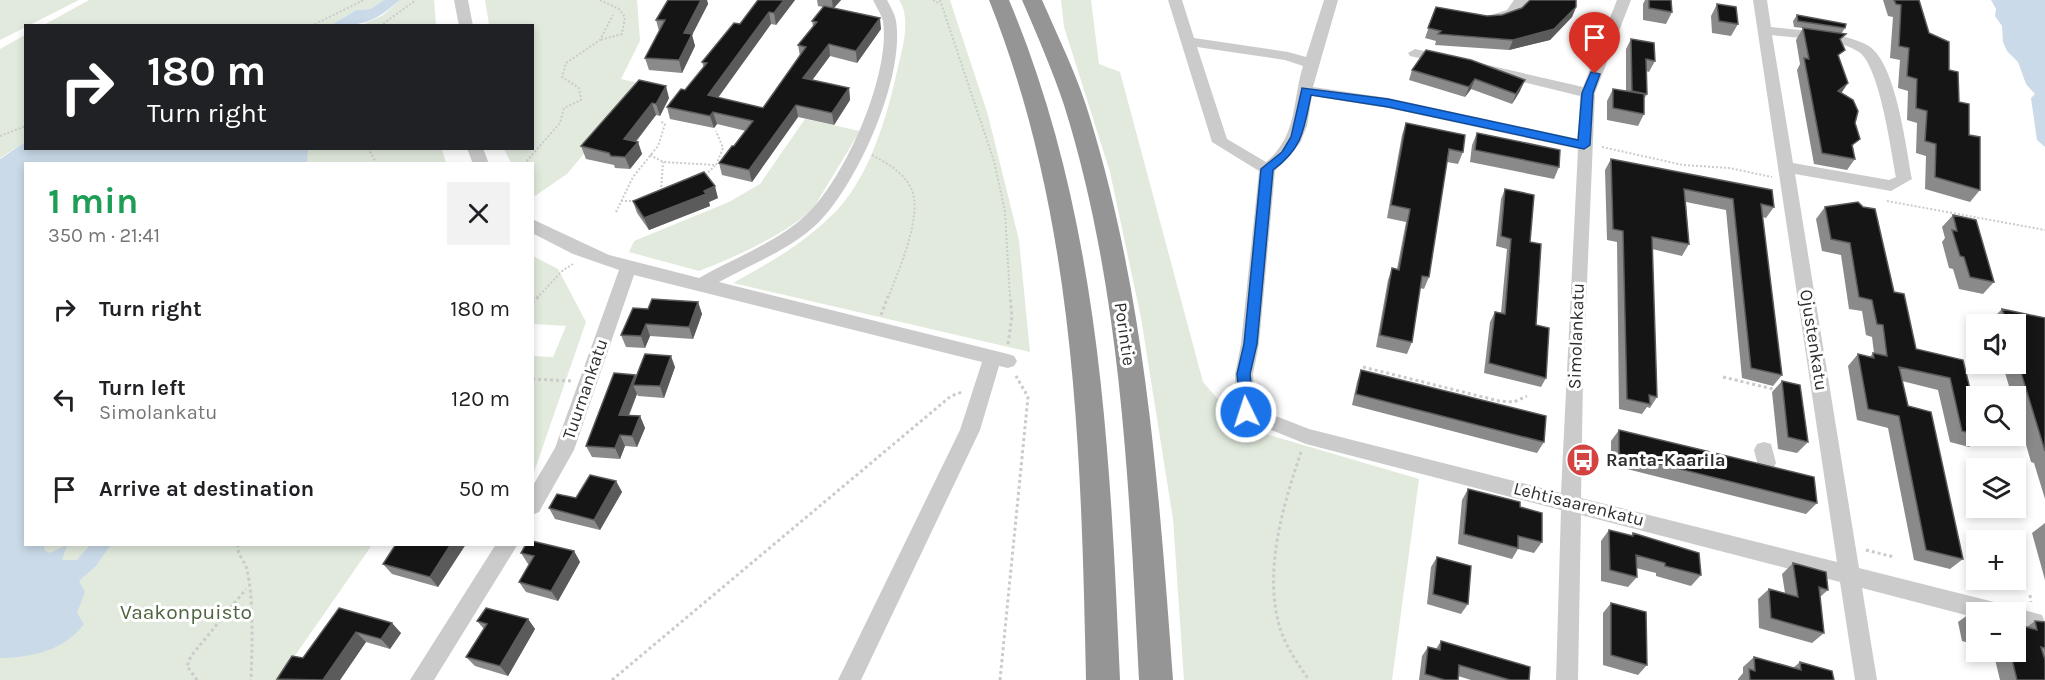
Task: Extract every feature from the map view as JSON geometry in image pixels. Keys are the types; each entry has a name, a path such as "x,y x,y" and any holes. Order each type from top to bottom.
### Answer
{"highway":[{"path":"999,0 1022,56 1041,118 1058,184 1075,284 1092,428 1103,680"},
{"name":"Porintie","path":"1032,0 1079,117 1117,275 1139,435 1156,680"}],"street":[{"path":"461,0 466,24"},
{"path":"702,284 813,219 824,204 856,148 878,98 891,58 889,12 880,0"},
{"path":"1175,0 1220,142 1267,169 1286,155 1297,137 1311,64 1331,0"},
{"path":"1483,20 1513,13 1521,5 1521,0"},
{"name":"Simolankatu","path":"1567,680 1584,144 1588,93 1624,0"},
{"name":"Ojustenkatu","path":"1760,0 1866,680"},
{"path":"1765,30 1851,44 1868,52 1882,76 1888,109 1896,125 1904,179 1891,186 1788,174"},
{"path":"1188,41 1288,56 1311,64"},
{"path":"1415,53 1588,93"},
{"path":"1306,90 1388,103 1584,144"},
{"name":"Lehtisaarenkatu","path":"1267,169 1250,344 1244,374 1246,412 1306,436 1572,502 1966,605"},
{"path":"534,226 550,237 602,260 628,268 702,284 848,328 877,328 1001,359 982,392 970,430 849,680"},
{"name":"Tuurnankatu","path":"534,502 564,450 628,268"},
{"path":"421,680 507,546"}],"path":[{"path":"315,24 364,0"},
{"path":"383,24 416,0"},
{"path":"526,162 560,123 564,108 581,100 579,88 562,77 566,63 600,40 622,34 625,16 619,9 600,0"},
{"path":"933,0 942,5"},
{"path":"940,0 994,161 1005,212 1012,316 1011,334 1001,359 1028,397 1000,680"},
{"path":"600,40 613,15"},
{"path":"616,212 631,179 650,155 665,130 660,121"},
{"path":"0,136 24,127"},
{"path":"700,178 723,158 724,150 716,131"},
{"path":"1584,144 1683,165 1788,174"},
{"path":"856,148 897,170 907,180 916,204 911,226 877,328"},
{"path":"650,155 663,162 716,165"},
{"path":"661,196 663,162"},
{"path":"1881,200 2045,230"},
{"path":"621,201 644,201"},
{"path":"534,301 569,265 602,260"},
{"path":"1363,367 1499,401 1514,402 1527,396"},
{"path":"1723,377 1781,391"},
{"path":"534,379 588,382"},
{"path":"612,680 951,396 962,392 982,392"},
{"path":"1306,436 1291,482 1274,585 1277,618 1284,640 1309,680"},
{"path":"238,546 237,551 247,569 252,649 251,680"},
{"path":"1846,546 1894,557"},
{"path":"197,680 188,666 191,656 247,588"}],"green space":[{"path":"0,0 79,0 32,24 24,24 24,28 0,40"},
{"path":"89,0 384,0 370,9 356,10 333,24 46,24"},
{"path":"400,0 434,0 436,24 364,24 383,15"},
{"path":"485,0 637,0 640,41 621,79 642,84 567,174 535,196 534,162 510,162 504,150 534,150 534,24 489,24"},
{"path":"899,0 950,0 988,115 1019,240 1030,352 733,283 802,241 838,209 860,178 877,142 902,50 905,15"},
{"path":"1061,0 1091,0 1099,64 1120,72 1203,382 1242,427 1419,479 1392,680 1184,680 1173,519 1141,318 1110,172 1064,27"},
{"path":"24,36 24,143 0,158 0,49"},
{"path":"805,119 860,131 814,207 791,226 760,244 699,271 629,252 634,241 729,202 760,184"},
{"path":"266,150 442,150 446,162 258,162"},
{"path":"534,257 558,269 586,322 534,472 534,356 553,357 566,326 534,324"},
{"name":"Vaakonpuisto","path":"0,490 24,540 24,546 371,546 278,680 0,680"}],"water":[{"path":"384,0 400,0 376,18 368,21 356,24 333,24 356,10 370,9"},
{"path":"1991,0 2045,0 2045,147 2037,140 2031,98 2035,94 2026,84 2018,62 2007,51 2003,42 2002,26 1995,16 1996,9"},
{"path":"24,143 24,150 308,150 307,162 24,162 24,546 45,546 44,550 50,553 67,546 62,560 77,560 89,546 110,546 96,566 79,581 85,592 77,613 84,624 76,633 46,651 0,658 0,159"}],"building":[{"path":"668,0 701,0 684,33 692,34 679,60 645,58 665,20 656,20"},
{"path":"758,0 784,0 774,13 769,12 708,95 763,108 806,47 798,45 817,22 812,21 824,6 880,18 856,51 829,44 803,78 849,88 832,113 796,105 749,170 719,163 753,121 713,112 710,116 667,107 681,89 685,90 707,63 702,62 734,23 740,24"},
{"path":"1530,0 1576,0 1576,7 1554,29 1513,40 1438,34 1441,31 1428,28 1436,7 1487,16 1502,15 1522,8"},
{"path":"1649,0 1671,0 1672,12 1649,8"},
{"path":"1894,0 1919,0 1929,33 1949,42 1949,70 1958,72 1959,102 1969,104 1969,135 1980,137 1980,190 1935,177 1936,144 1925,141 1927,111 1916,108 1917,79 1907,76 1909,48 1899,46 1901,5 1896,4"},
{"path":"1717,4 1736,7 1738,24 1719,21"},
{"path":"1797,15 1846,24 1845,28 1798,21"},
{"path":"1803,28 1846,34 1840,39 1845,50 1838,55 1848,83 1838,91 1853,100 1858,111 1855,123 1860,139 1852,145 1855,159 1822,153 1804,58 1809,59"},
{"path":"1631,39 1654,43 1655,61 1646,59 1647,94 1632,91"},
{"path":"1426,50 1471,60 1525,80 1516,94 1475,79 1469,87 1412,70"},
{"path":"639,80 666,86 656,104 652,103 624,139 638,142 625,157 611,156 609,153 581,146"},
{"path":"1613,89 1644,94 1644,114 1613,108"},
{"path":"1406,123 1465,135 1463,152 1449,149 1429,277 1422,276 1412,342 1380,335 1392,268 1399,270 1410,209 1391,205"},
{"path":"1477,133 1560,150 1559,167 1475,150"},
{"path":"1611,159 1772,190 1774,207 1761,204 1782,375 1751,368 1733,199 1684,189 1689,244 1652,237 1657,397 1649,395 1650,404 1627,399 1623,231 1613,229"},
{"path":"704,172 715,186 704,191 706,194 644,218 633,201"},
{"path":"1505,189 1534,195 1530,242 1541,244 1536,325 1549,328 1546,378 1489,363 1495,312 1505,314 1511,239 1501,236"},
{"path":"1858,202 1863,207 1875,209 1894,292 1904,294 1916,349 1963,360 1969,386 1966,386 1966,432 1962,431 1950,378 1899,367 1908,406 1931,412 1963,559 1926,550 1899,416 1868,409 1858,354 1874,358 1873,353 1887,356 1883,325 1877,324 1872,300 1859,297 1850,243 1831,239 1825,207"},
{"path":"1953,215 1976,220 1994,282 1970,277 1964,257 1960,256 1952,230 1957,231"},
{"path":"652,299 698,302 689,327 646,324 641,336 621,335 633,308 648,309"},
{"path":"2002,309 2026,314 2004,314"},
{"path":"2026,314 2045,318 2045,451 2021,374 2026,374"},
{"path":"645,354 671,356 660,386 633,385"},
{"path":"1361,370 1546,416 1544,442 1356,394"},
{"path":"614,373 635,375 619,415 640,416 632,436 620,435 615,448 586,446"},
{"path":"1782,381 1800,385 1808,442 1788,437"},
{"path":"1619,430 1814,477 1817,503 1619,454"},
{"path":"590,475 616,481 594,520 549,508 557,494 576,498"},
{"path":"1468,489 1520,502 1520,507 1542,513 1542,542 1518,536 1518,548 1464,534"},
{"path":"1609,530 1633,536 1633,533 1699,553 1701,575 1665,566 1665,563 1636,555 1637,577 1610,570"},
{"path":"534,541 574,551 551,591 519,582 534,556 521,553 525,546 534,546"},
{"path":"395,546 450,546 430,577 383,564"},
{"path":"1437,557 1471,566 1468,604 1433,594"},
{"path":"1793,563 1826,572 1828,590 1819,587 1824,633 1771,618 1769,589 1798,597"},
{"path":"1611,603 1646,612 1647,665 1611,655"},
{"path":"339,608 392,623 381,639 356,632 323,680 277,679 292,656 303,658"},
{"path":"486,608 528,619 500,666 466,657 487,624 477,621"},
{"path":"2035,621 2045,622 2045,648 2041,647 2045,660 2045,680 2017,680 2013,662 2026,662 2026,627 2037,630"},
{"path":"1441,641 1530,667 1529,680 1510,680 1459,665 1458,680 1445,680 1425,674 1428,647 1440,650"},
{"path":"1754,657 1801,670 1800,662 1832,671 1834,680 1750,680 1749,669 1755,671"}],"place":[{"name":"Ranta-Kaarila","path":"1583,460"}],"route":[{"path":"1246,412 1244,374 1250,344 1267,169 1286,155 1297,137 1306,90 1388,103 1584,145 1588,93 1595,74"}]}
